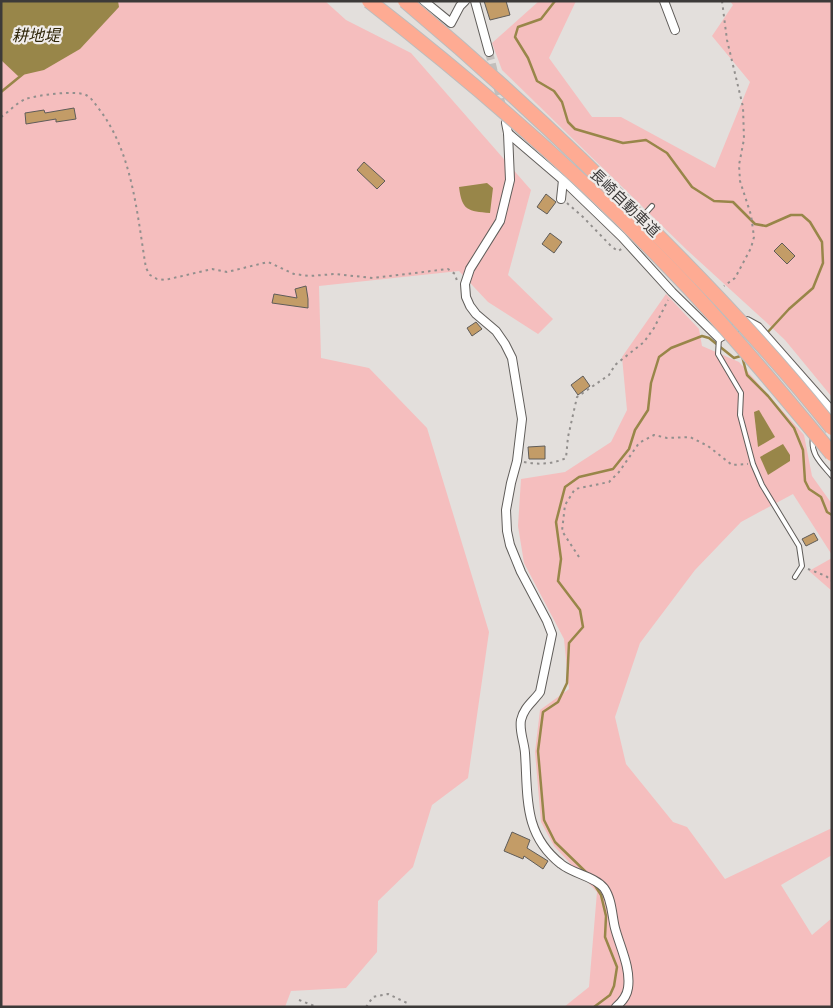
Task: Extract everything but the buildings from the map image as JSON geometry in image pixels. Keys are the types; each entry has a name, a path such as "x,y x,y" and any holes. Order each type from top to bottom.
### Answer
{"highway":[{"name":"長崎自動車道","path":"369,1 469,82 598,198 689,288 786,398 832,454"},
{"name":"長崎自動車道","path":"405,1 519,102 609,186 706,284 798,386 832,428"}],"street":[{"path":"424,1 451,24 460,6 465,1"},
{"path":"475,1 489,52"},
{"path":"664,1 675,30"},
{"path":"506,123 510,180 500,221 470,269 465,284 466,297 470,306 476,314 496,331 512,358 522,419 517,461 506,510 507,531 510,545 521,572 552,634 540,692 526,706 520,730 524,747 528,813 537,837 547,850 561,864 598,882 608,894 626,966 628,988 625,997 616,1007"},
{"path":"508,133 563,180 622,237 672,292 719,338 747,321 758,327 832,411"},
{"path":"561,199 563,180"}],"lane":[{"path":"622,237 652,206"},
{"path":"719,338 718,354 741,393 740,415 753,464 762,485 799,546 802,566 795,577"},
{"path":"818,395 811,446 814,455 832,476"}],"path":[{"path":"721,288 734,278 745,260 754,237 754,227 740,180 739,165 744,139 743,107 727,40 722,1"},
{"path":"1,117 25,99 61,93 84,94 92,99 114,130 129,177 146,268 156,280 165,280 212,269 227,272 268,262 294,274 310,276 335,274 374,278 448,269 455,274 457,282"},
{"path":"561,199 583,217 618,251 623,248 622,237"},
{"path":"517,461 533,464 556,462 566,458 568,437 578,398 609,375 615,365 644,342 654,328 672,292"},
{"path":"579,557 562,531 565,505 575,489 609,482 619,472 639,443 654,435 667,438 690,437 708,446 732,465 753,464"},
{"path":"802,566 826,576 832,581"},
{"path":"366,1007 373,997 388,994 407,1003 408,1007"},
{"path":"299,1000 317,1007"}],"shaded area":[{"path":"1,1 325,1 346,20 411,53 531,190 508,275 553,319 538,334 488,302 459,271 319,286 321,358 369,368 427,428 489,632 468,778 432,805 413,867 378,901 377,952 346,988 291,991 285,1007 1,1007"},
{"path":"539,1 576,1 549,58 592,117 621,117 715,168 750,82 712,36 733,5 730,1 832,1 832,397 785,340 687,250 502,70 492,43"},
{"path":"666,294 699,329 702,346 739,362 804,435 812,476 832,504 832,555 793,494 741,522 695,570 640,643 615,717 626,764 673,822 687,827 725,879 832,828 832,855 781,885 812,935 832,918 832,1007 564,1007 589,987 597,892 554,846 541,822 535,752 540,710 569,689 564,639 524,563 518,526 521,479 565,472 611,442 627,410 622,357"},
{"path":"832,558 832,591 809,571"}],"water":[{"name":"耕地堤","path":"1,1 118,1 119,7 80,49 44,70 18,76 1,60"},
{"path":"487,183 493,188 490,213 467,208 462,201 459,187"},
{"path":"759,410 775,437 758,447 754,412"},
{"path":"783,444 790,455 790,461 768,475 760,457"}],"waterway":[{"path":"555,1 541,19 518,27 515,37 528,58 537,81 554,91 562,102 568,122 575,129 623,143 646,140 667,153 692,187 714,201 733,202 755,224 766,226 791,215 802,215 810,222 822,242 823,263 813,288 789,309 766,334"},
{"path":"1,92 23,74"},
{"path":"589,875 555,842 544,820 538,751 543,712 558,702 567,683 569,643 583,627 580,610 558,581 561,559 556,522 565,487 579,477 613,469 629,449 635,430 648,410 651,383 659,357 671,348 702,336 709,338 734,358 744,355"},
{"path":"742,356 747,375 768,396 794,428 803,450 805,481 809,489 821,497 827,512 832,515"},
{"path":"594,884 601,895 606,916 605,937 617,967 614,986 610,995 594,1007"}],"tunnel":[{"path":"489,52 503,110"}]}
